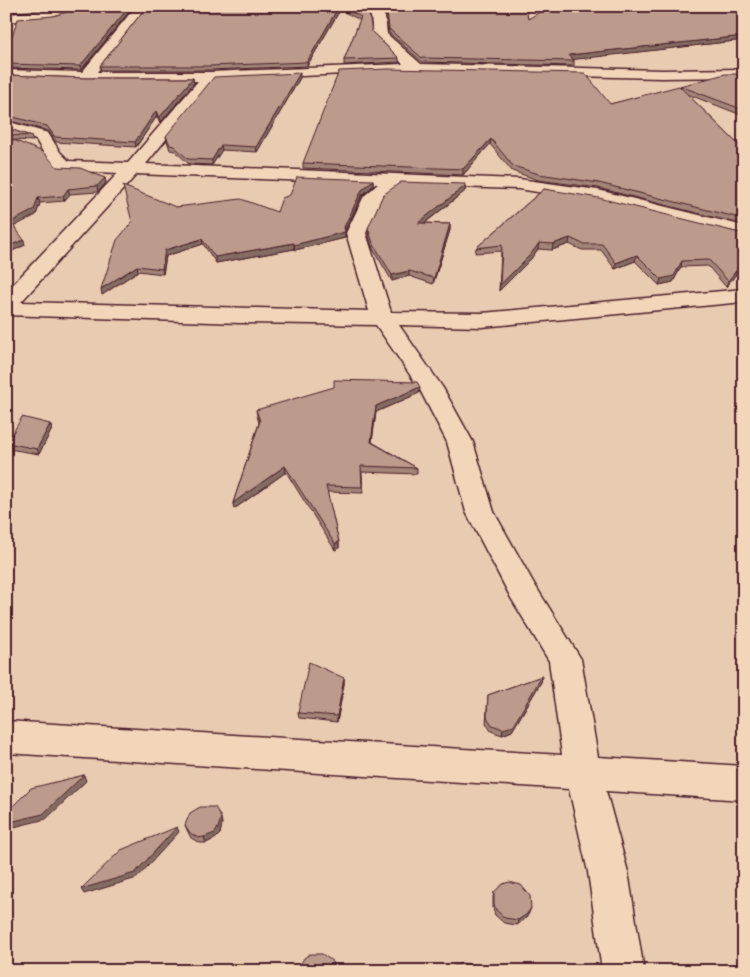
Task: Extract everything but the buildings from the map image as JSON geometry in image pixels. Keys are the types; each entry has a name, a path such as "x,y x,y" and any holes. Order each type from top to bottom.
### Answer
{"street":[{"path":"6,18 54,14 70,9 100,6"},
{"path":"86,77 142,6"},
{"path":"371,6 378,17 380,35 416,68"},
{"path":"6,8 54,14"},
{"path":"9,76 210,76 416,68 662,74 744,73"},
{"path":"6,306 133,168 210,76"},
{"path":"6,126 42,137 53,155 64,166 484,182 558,189 598,196 744,232"},
{"path":"396,179 373,196 356,232 382,318 431,388 460,442 480,512 522,590 565,659 583,773 608,872 623,971"},
{"path":"6,306 230,316 482,320 744,295"},
{"path":"6,737 744,783"}]}
